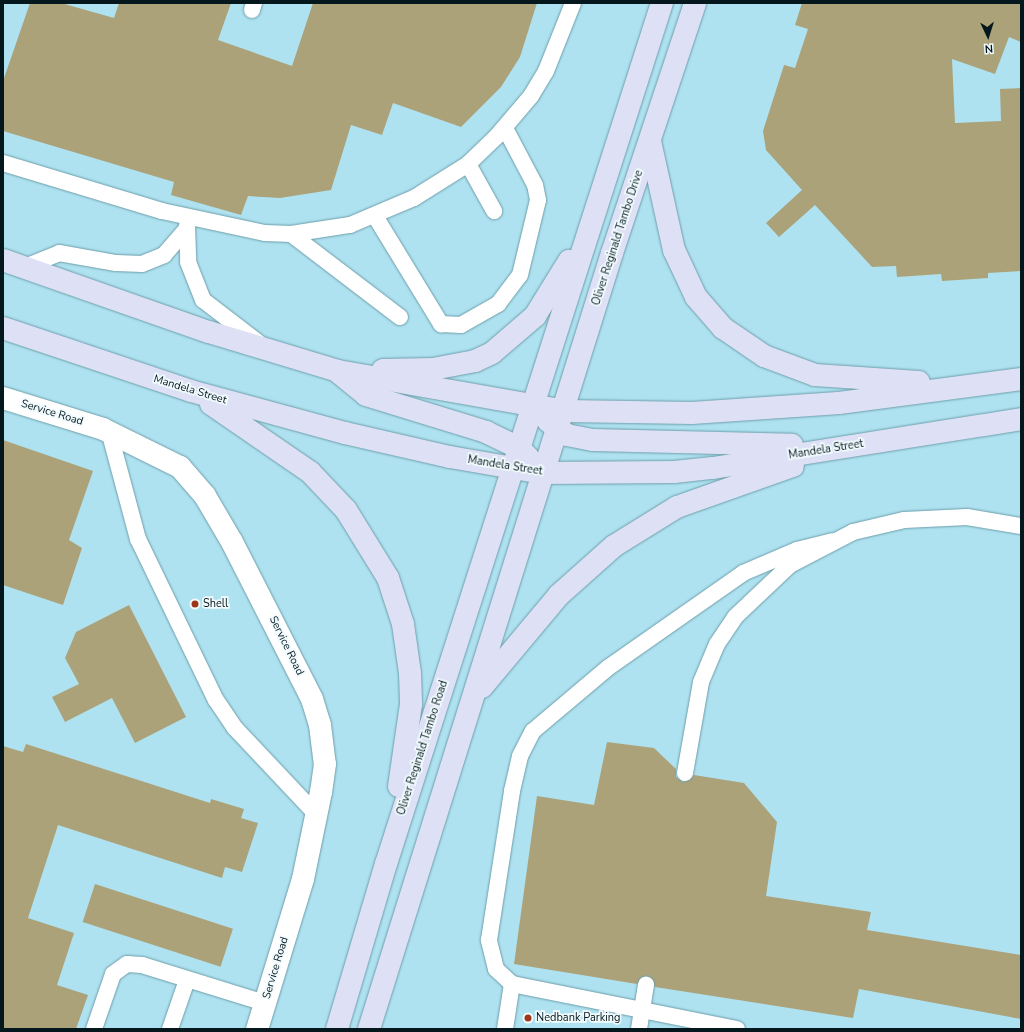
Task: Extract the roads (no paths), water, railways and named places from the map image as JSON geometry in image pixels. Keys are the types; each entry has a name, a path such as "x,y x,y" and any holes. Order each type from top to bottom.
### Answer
{"main road":[{"path":"515,458 662,3"},
{"name":"Oliver Reginald Tambo Drive","path":"543,473 561,421 649,140 695,3"},
{"path":"649,140 674,250 696,297 723,328 764,356 815,375 845,380 988,384"},
{"path":"338,371 433,369 475,361 492,353 535,316 589,226"},
{"path":"3,260 270,351 338,371 532,407 561,421 578,438 610,442 847,447"},
{"name":"Mandela Street","path":"3,328 191,391 352,435 515,458"},
{"path":"338,371 366,395 486,432 515,458 543,473 369,1029"},
{"path":"561,421 839,403 1021,379"},
{"path":"191,391 310,472 346,510 388,578 408,648 410,704 386,864"},
{"name":"Mandela Street","path":"543,473 674,472 1015,423"},
{"path":"474,697 522,637 582,572 644,525 706,496 847,447"},
{"name":"Oliver Reginald Tambo Road","path":"337,1029 386,864 515,458"}],"street":[{"name":"Service Road","path":"3,398 109,432 164,458 192,479 249,573 312,699 320,725 324,764 317,815 303,879 257,1029"}],"lane":[{"path":"3,163 187,224 292,234 325,230 375,216 414,198 468,164 505,128 546,71 573,3"},
{"path":"375,216 441,324 461,325 498,304 520,275 538,200 535,185 505,128"},
{"path":"468,164 494,211"},
{"path":"25,267 49,254 64,252 116,263 142,264 164,254 187,224"},
{"path":"187,224 191,274 203,300 270,351"},
{"path":"292,234 400,317"},
{"path":"109,432 138,539 216,700 235,728 317,815"},
{"path":"737,1029 642,1012 512,984 496,969 490,940 512,791 520,756 533,731 648,637 719,588 769,561 876,526 929,518 967,517 1021,526"},
{"path":"685,773 701,682 725,630 765,586 790,565 832,541"},
{"path":"94,1029 113,974 121,966 142,965 265,1003"},
{"path":"170,1029 187,980"},
{"path":"505,1029 512,984"},
{"path":"639,1029 646,985"}],"place":[{"name":"Shell","path":"195,604"},
{"name":"Nedbank Parking","path":"528,1018"}]}
